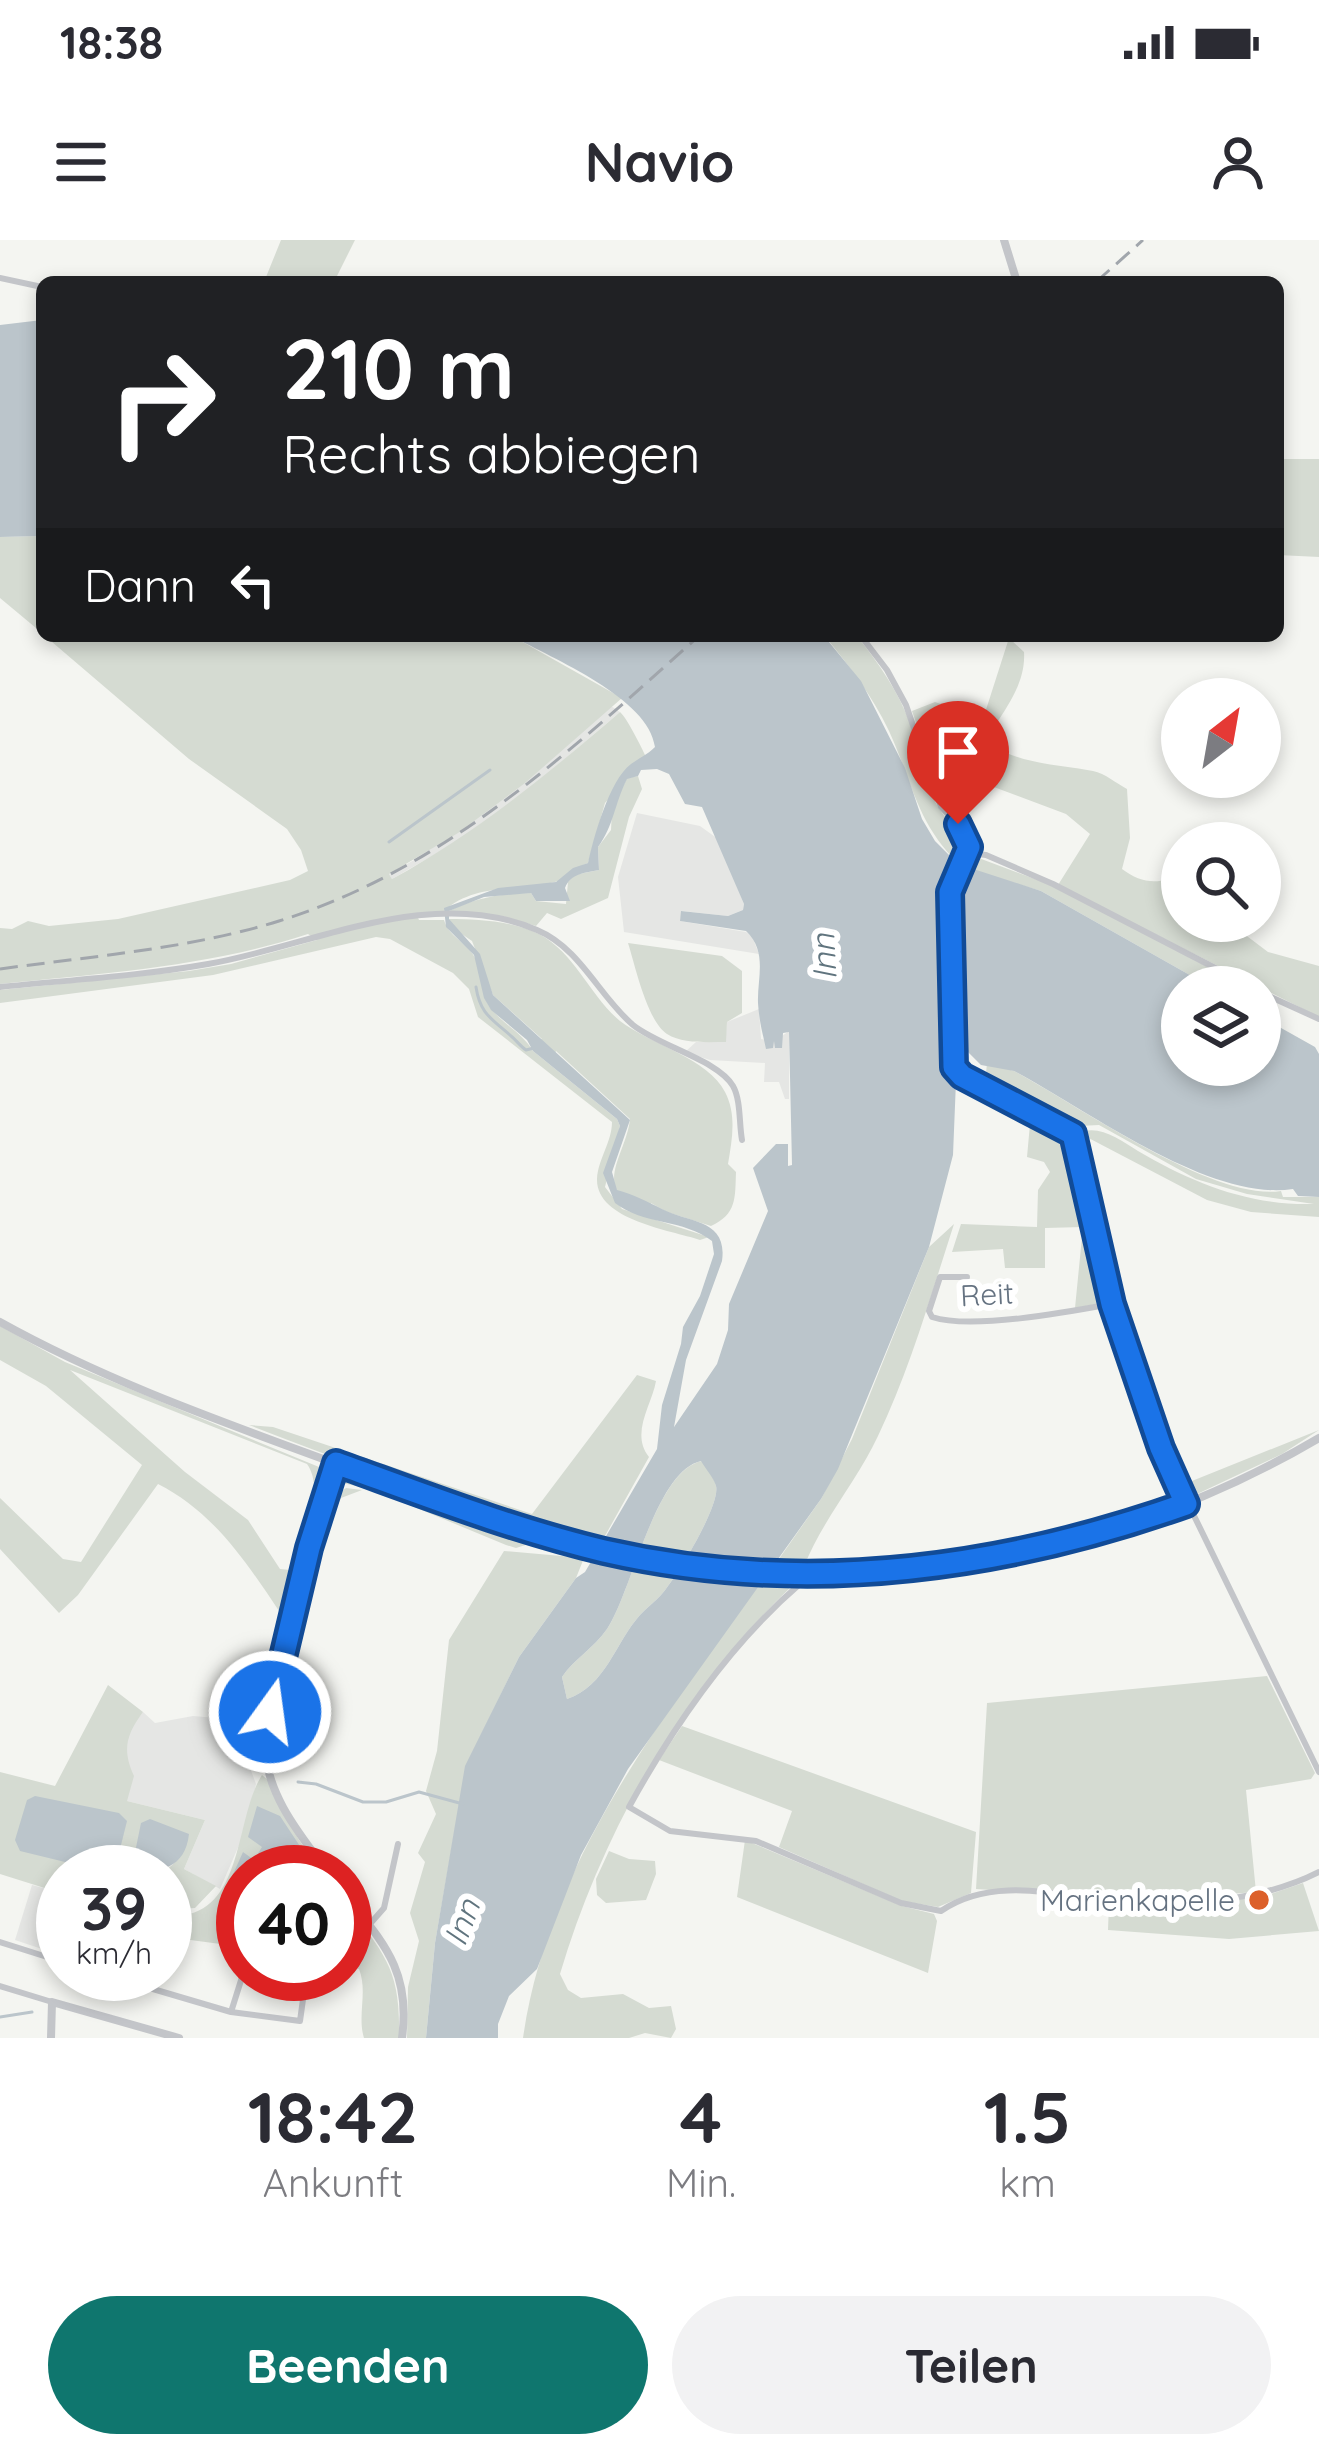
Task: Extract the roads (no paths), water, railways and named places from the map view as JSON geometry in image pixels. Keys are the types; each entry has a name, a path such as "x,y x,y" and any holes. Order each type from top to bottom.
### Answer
{"street":[{"path":"1004,240 1015,276"},
{"path":"0,278 36,286"},
{"path":"865,642 895,682 940,804 963,830 969,853 950,892 953,1053 958,1074 1073,1134 1112,1304 1161,1448 1319,1772"},
{"path":"969,853 986,855 1053,884 1211,966"},
{"path":"0,987 209,964 359,924 438,916 512,922 554,939 639,1030 724,1076 736,1094 742,1140"},
{"path":"1281,1002 1319,1019"},
{"name":"Reit","path":"967,1276 940,1277 929,1311 932,1317 1012,1317 1112,1304"},
{"path":"0,1322 102,1373 523,1529 658,1561 802,1575 915,1570 1013,1555 1094,1534 1186,1504 1319,1438"},
{"path":"309,1845 283,1808 268,1766 266,1744 309,1548 336,1463"},
{"path":"802,1575 801,1583 770,1609 690,1711 629,1807 670,1831 756,1840 901,1903 940,1911 961,1899 992,1891 1138,1903 1249,1896 1285,1888 1319,1872"},
{"path":"372,1922 384,1908 398,1844"},
{"path":"372,1930 400,1975 405,1995 402,2038"},
{"path":"0,1942 36,1953"},
{"path":"0,1986 179,2038"},
{"path":"192,2001 231,2012 301,2021 303,2001"},
{"path":"231,2012 234,2001"},
{"path":"51,2038 52,2002"}],"water":[{"path":"36,321 36,536 0,537 0,325"},
{"name":"Inn","path":"524,642 829,642 861,681 905,768 922,819 958,864 1041,891 1174,966 1161,966 1161,1086 1281,1086 1281,1028 1315,1047 1319,1054 1319,1197 1298,1196 1293,1189 1224,1182 1150,1149 1014,1071 981,1065 966,1050 948,1049 941,1054 940,1073 956,1081 953,1155 929,1247 838,1469 628,1769 581,1855 537,1969 509,1996 498,2038 426,2038 435,1943 465,1766 519,1657 585,1572 657,1449 662,1405 683,1327 714,1254 712,1241 701,1234 615,1203 603,1173 620,1126 617,1119 491,1010 474,955 446,927 444,908 498,888 556,882 588,863 616,783 631,764 655,747 636,712 597,682","holes":["641,770 669,774 685,804 702,807 744,904 743,910 728,916 681,911 680,921 746,931 753,939 759,956 758,1003 766,1049 773,1048 774,1041 775,1048 782,1048 783,1033 789,1032 792,1165 788,1166 788,1144 776,1144 753,1168 768,1211 729,1304 728,1330 717,1364 674,1427 686,1360 722,1261 719,1237 704,1224 617,1190 612,1172 630,1120 493,995 480,954 449,919 449,911 484,897 531,893 536,901 570,901 565,888 571,879 599,870 598,847 627,779","701,1461 715,1483 716,1496 696,1542 668,1587 631,1626 601,1674 567,1699 562,1677 607,1629 670,1486"]},
{"path":"35,1796 119,1813 127,1821 121,1845 36,1845 36,1855 20,1851 15,1840 27,1800"},
{"path":"257,1806 280,1816 299,1845 259,1845 248,1837"},
{"path":"150,1819 189,1834 187,1845 137,1845 141,1823"}],"waterway":[{"path":"389,842 490,770"},
{"path":"476,987 488,1015 526,1050 534,1048"},
{"path":"298,1782 363,1802 386,1802 419,1792 463,1804"},
{"path":"0,2017 32,2012"}],"railway":[{"path":"1103,276 1143,240"},
{"path":"0,969 211,938 279,921 340,898 397,871 504,802 692,642"}],"place":[{"name":"Marienkapelle","path":"1259,1900"}]}
